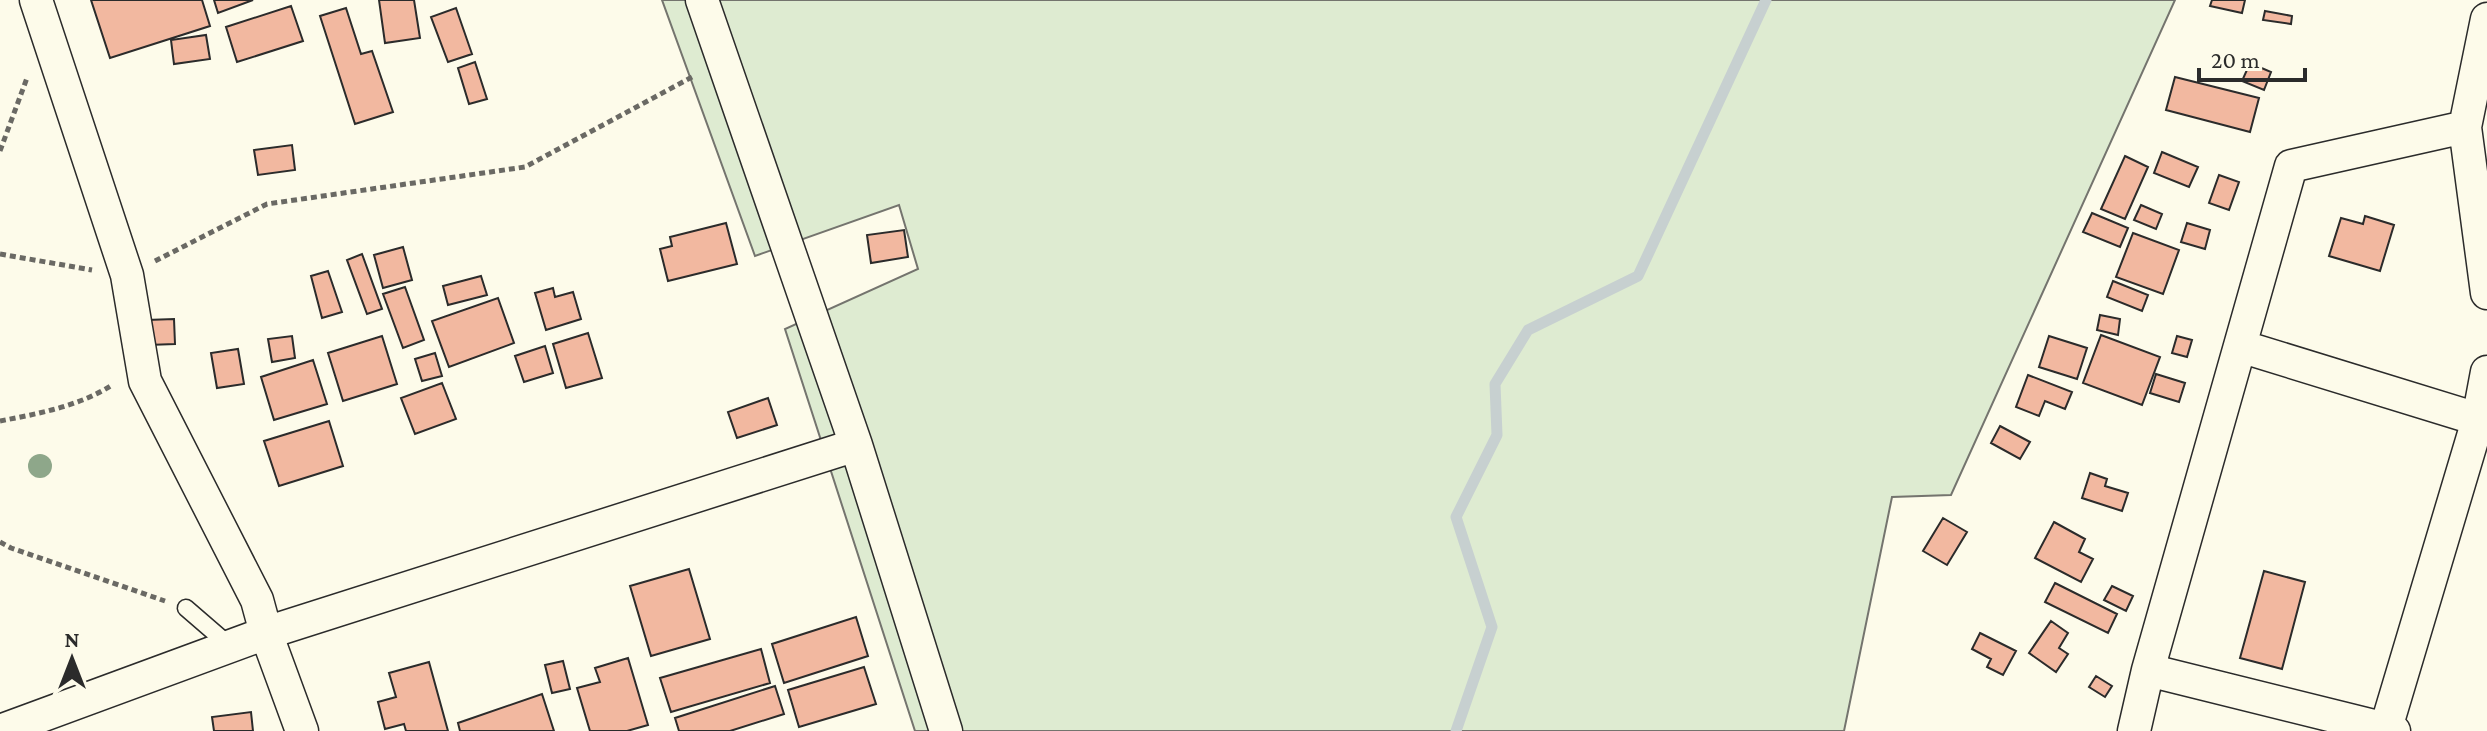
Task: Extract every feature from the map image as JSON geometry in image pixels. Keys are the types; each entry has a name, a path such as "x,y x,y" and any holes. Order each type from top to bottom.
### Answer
{"street":[{"path":"702,0 856,445 946,731"},
{"path":"40,14 127,275 145,381 257,600 302,731"},
{"path":"2487,19 2465,127 2487,293"},
{"path":"2134,731 2148,670 2291,166 2465,127"},
{"path":"2240,346 2482,421"},
{"path":"2148,670 2387,730 2482,421 2487,372"},
{"path":"0,731 266,633 856,445"}],"lane":[{"path":"186,608 230,646"}],"path":[{"path":"0,151 40,14"},
{"path":"0,254 127,275 267,204 525,167 723,61"},
{"path":"0,421 97,395 142,364"},
{"path":"0,542 186,608"}],"green space":[{"path":"662,0 2175,0 1951,495 1892,497 1844,731 915,731 785,329 918,269 899,205 755,256"}],"building":[{"path":"91,0 202,0 210,26 110,58"},
{"path":"214,0 253,0 218,13"},
{"path":"379,0 414,0 420,38 385,43"},
{"path":"2212,0 2245,0 2242,13 2210,6"},
{"path":"291,6 303,41 237,62 226,27"},
{"path":"346,8 361,54 372,51 393,112 355,124 320,16"},
{"path":"456,8 472,54 448,62 431,17"},
{"path":"2265,11 2292,16 2291,24 2263,20"},
{"path":"206,35 210,59 174,64 171,40"},
{"path":"475,62 487,99 469,104 458,68"},
{"path":"2250,63 2271,72 2264,90 2242,81"},
{"path":"2175,77 2259,98 2250,132 2166,110"},
{"path":"292,145 295,170 258,175 254,150"},
{"path":"2162,152 2198,167 2189,187 2154,173"},
{"path":"2125,156 2148,167 2125,219 2101,209"},
{"path":"2219,175 2239,182 2229,210 2209,203"},
{"path":"2141,205 2162,214 2156,229 2134,220"},
{"path":"2092,213 2128,228 2120,247 2083,232"},
{"path":"2365,216 2394,225 2380,271 2329,256 2341,218 2363,224"},
{"path":"726,223 737,264 668,281 660,249 672,246 670,237"},
{"path":"2187,223 2210,230 2205,249 2181,242"},
{"path":"904,230 908,257 871,263 867,235"},
{"path":"2133,233 2179,250 2163,294 2116,277"},
{"path":"403,247 412,280 383,288 374,255"},
{"path":"362,254 382,309 367,314 347,260"},
{"path":"328,271 342,312 322,318 311,276"},
{"path":"481,276 487,295 448,305 443,286"},
{"path":"2113,281 2148,295 2142,311 2107,297"},
{"path":"405,287 424,340 403,348 383,294"},
{"path":"553,288 555,297 573,292 581,319 546,330 535,293"},
{"path":"498,298 514,343 449,367 432,321"},
{"path":"2100,315 2120,319 2118,335 2097,330"},
{"path":"174,319 175,344 148,345 147,320"},
{"path":"588,333 602,378 566,388 553,344"},
{"path":"2101,335 2160,357 2142,405 2083,383"},
{"path":"292,336 295,358 272,362 268,339"},
{"path":"382,336 397,384 343,401 328,353"},
{"path":"2049,336 2087,348 2077,379 2039,367"},
{"path":"2177,336 2192,340 2187,357 2172,353"},
{"path":"545,346 553,373 524,382 515,356"},
{"path":"238,349 244,384 217,388 211,353"},
{"path":"435,353 442,376 422,381 415,359"},
{"path":"313,360 327,404 274,420 261,377"},
{"path":"2156,374 2185,383 2179,402 2150,393"},
{"path":"2028,375 2072,392 2065,409 2045,401 2039,416 2016,407"},
{"path":"442,383 456,419 415,434 401,398"},
{"path":"768,398 777,425 737,438 728,412"},
{"path":"329,421 343,466 279,486 264,441"},
{"path":"2000,426 2030,442 2020,459 1991,443"},
{"path":"2090,473 2107,479 2105,486 2128,493 2122,511 2082,498"},
{"path":"1943,518 1967,532 1947,565 1923,551"},
{"path":"2054,522 2085,539 2079,552 2093,559 2081,582 2035,558"},
{"path":"689,569 710,639 651,656 630,586"},
{"path":"2264,571 2305,582 2282,669 2240,658"},
{"path":"2055,583 2117,614 2108,633 2045,602"},
{"path":"2112,586 2133,596 2126,611 2104,600"},
{"path":"856,617 868,656 784,683 772,644"},
{"path":"2051,621 2068,633 2059,648 2068,654 2056,672 2029,653"},
{"path":"1980,633 2016,651 2003,675 1987,667 1991,659 1972,649"},
{"path":"761,649 770,683 671,712 660,678"},
{"path":"628,658 648,725 627,731 590,731 577,688 600,682 595,668"},
{"path":"563,661 570,689 552,693 545,665"},
{"path":"429,662 448,731 406,731 404,724 385,729 378,702 396,697 389,673"},
{"path":"864,667 876,704 799,727 788,690"},
{"path":"2096,676 2112,686 2105,697 2089,687"},
{"path":"775,686 784,714 730,731 679,731 675,718"},
{"path":"542,694 554,731 460,731 458,723"},
{"path":"251,712 253,731 214,731 212,717"}],"waterway":[{"path":"1456,731 1492,627 1456,517 1497,435 1495,384 1528,330 1638,276 1766,0"}]}
